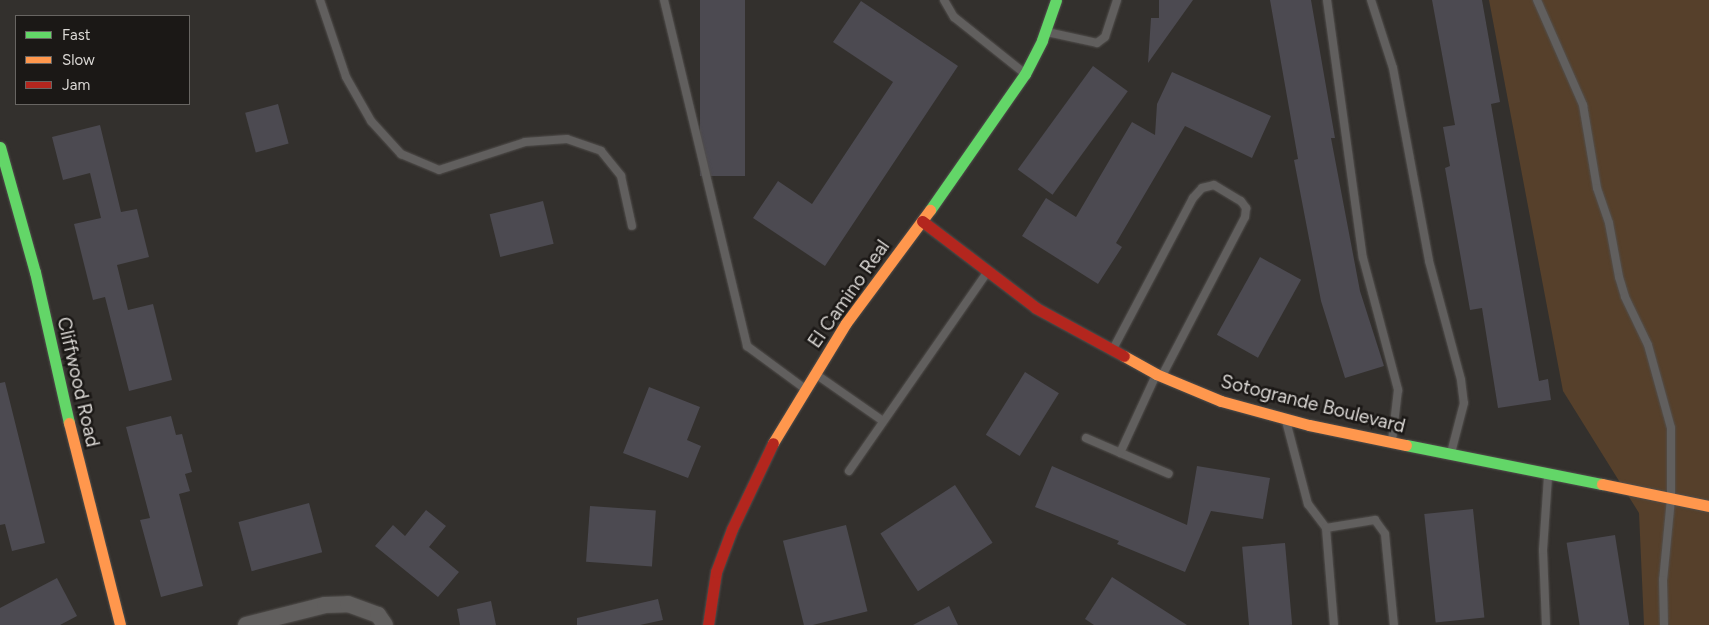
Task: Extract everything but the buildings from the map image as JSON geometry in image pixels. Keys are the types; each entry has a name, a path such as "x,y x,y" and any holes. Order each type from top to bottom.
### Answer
{"street":[{"name":"El Camino Real","path":"708,625 716,572 732,529 775,438 846,323 922,221 1025,74 1045,31 1056,0"},
{"name":"Cliffwood Road","path":"0,147 35,272 81,475 120,625"},
{"name":"Sotogrande Boulevard","path":"922,221 1036,308 1159,375 1221,401 1392,443 1709,506"},
{"path":"246,625 325,605 348,604 369,610 378,615 385,625"}],"lane":[{"path":"320,0 346,77 371,121 401,154 439,170 525,142 567,139 602,151 622,176 632,226"},
{"path":"664,0 747,346 806,389"},
{"path":"944,0 954,17 1025,74"},
{"path":"1045,31 1097,43 1105,37 1117,0"},
{"path":"1326,0 1363,258 1398,390 1392,443"},
{"path":"1371,0 1393,68 1428,261 1461,380 1464,403 1450,455"},
{"path":"1537,0 1583,105 1589,126 1594,173 1609,223 1619,277 1625,297 1648,346 1671,428 1671,499 1663,580 1664,625"},
{"path":"1112,351 1193,198 1202,188 1214,185 1241,201 1246,208 1245,217 1159,375 1120,453"},
{"path":"849,471 988,271"},
{"path":"815,374 884,421"},
{"path":"1286,418 1308,504 1326,528 1334,625"},
{"path":"1086,438 1169,474"},
{"path":"1546,625 1543,550 1548,474"},
{"path":"1326,528 1375,520 1385,534 1394,625"}],"shaded area":[{"path":"1489,0 1709,0 1709,625 1644,625 1639,513 1563,391"}],"traffic: fast":[{"path":"930,210 1025,74 1042,40 1056,0"},
{"path":"0,147 35,272 69,423"},
{"path":"1406,445 1602,484"}],"traffic: slow":[{"path":"773,443 846,323 930,210"},
{"path":"1124,356 1156,374 1221,401 1309,425 1406,445"},
{"path":"69,423 120,625"},
{"path":"1602,484 1709,506"}],"traffic: jam":[{"path":"922,221 1036,308 1124,356"},
{"path":"708,625 716,572 732,529 773,443"}]}
